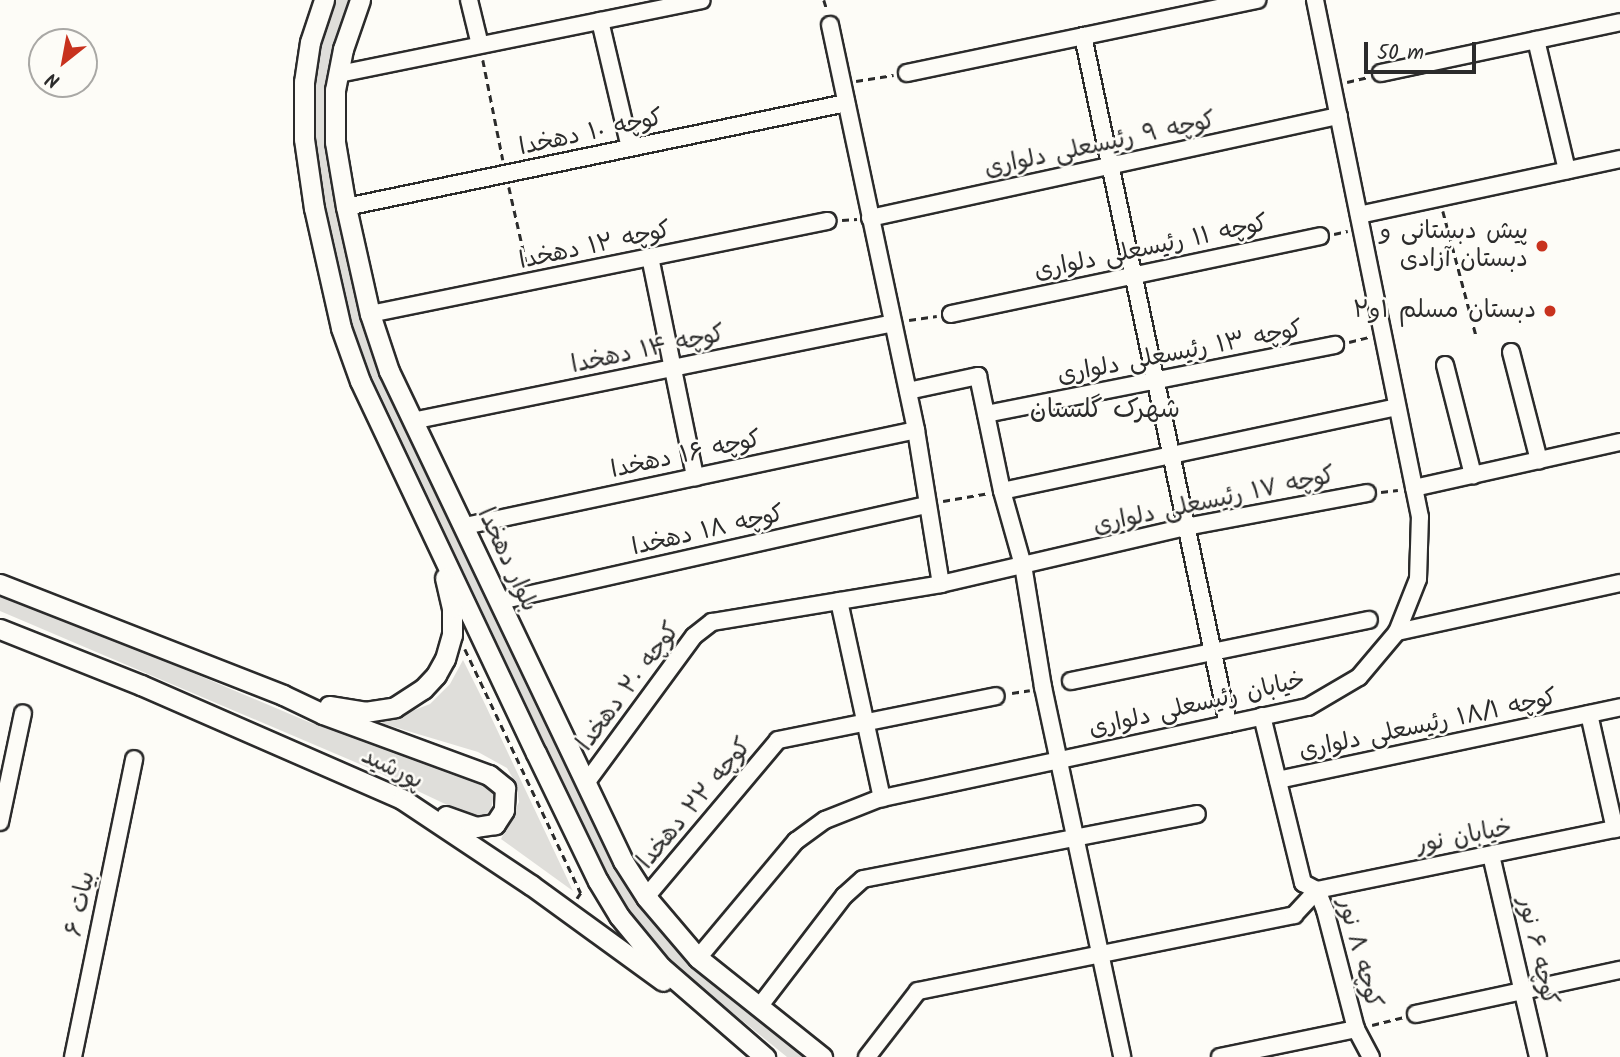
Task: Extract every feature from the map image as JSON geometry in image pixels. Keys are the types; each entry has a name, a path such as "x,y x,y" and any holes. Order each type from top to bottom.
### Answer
{"main road":[{"path":"324,0 310,42 304,82 304,139 314,208 341,328 356,370 598,881 620,916 661,967 723,1024 765,1057"},
{"name":"بلوار دهخدا","path":"365,1 343,49 338,74 335,142 370,314 389,371 623,861 646,897 698,958 821,1057"},
{"path":"283,695 349,711 383,710 407,701 436,675 448,650 453,619 450,595 432,530"},
{"path":"0,584 283,695 323,714 489,775 498,780 507,794 499,820 486,828 467,825 402,799"},
{"name":"پورشید","path":"0,629 141,685 402,799 531,885 723,1024"}],"street":[{"path":"469,0 480,45"},
{"path":"338,74 702,0"},
{"path":"907,73 1257,0"},
{"name":"خیابان رئیسعلی دلواری","path":"698,958 796,841 825,820 882,798 1308,707 1359,677 1397,632 1418,579 1420,517 1315,0"},
{"path":"600,21 630,148"},
{"path":"1381,73 1620,22"},
{"path":"830,25 916,430 941,584"},
{"path":"1083,36 1228,724"},
{"path":"1536,40 1567,170"},
{"name":"کوچه ۱۰ دهخدا","path":"346,206 846,103"},
{"name":"کوچه ۹ رئیسعلی دلواری","path":"870,218 1339,116"},
{"path":"1360,222 1440,198 1620,159"},
{"name":"کوچه ۱۲ دهخدا","path":"370,314 828,221"},
{"name":"کوچه ۱۱ رئیسعلی دلواری","path":"951,314 1320,236"},
{"path":"650,257 695,477"},
{"name":"کوچه ۱۴ دهخدا","path":"412,421 893,323"},
{"name":"کوچه ۱۳ رئیسعلی دلواری","path":"986,414 1335,345"},
{"path":"1511,352 1539,460"},
{"path":"1445,365 1473,475"},
{"path":"908,391 978,376 1002,491 1023,565 1043,687 1122,1057"},
{"path":"1002,491 1397,407"},
{"name":"کوچه ۱۶ دهخدا","path":"465,526 916,430"},
{"path":"1414,488 1620,442"},
{"name":"کوچه ۱۷ رئیسعلی دلواری","path":"712,622 941,584 1186,527 1367,493"},
{"name":"کوچه ۱۸ دهخدا","path":"500,601 927,505"},
{"path":"1397,632 1620,583"},
{"path":"839,601 882,798"},
{"path":"1071,681 1368,620"},
{"name":"کوچه ۲۰ دهخدا","path":"586,783 694,636 712,622"},
{"path":"864,723 996,696"},
{"name":"کوچه ۱۸/۱ رئیسعلی دلواری","path":"1278,780 1620,708"},
{"path":"0,822 23,713"},
{"path":"1589,714 1617,829"},
{"name":"کوچه ۸ نور","path":"1262,716 1303,883 1317,890 1325,910 1356,1029 1371,1057"},
{"name":"کوچه ۲۲ دهخدا","path":"646,897 778,740 864,723"},
{"name":"بیات ۶","path":"73,1057 134,759"},
{"path":"759,1007 844,896 863,879 1197,814"},
{"name":"خیابان نور","path":"1317,890 1617,829"},
{"name":"کوچه ۶ نور","path":"1491,855 1538,1057"},
{"path":"867,1057 918,991 1294,915 1317,890"},
{"path":"1416,1014 1620,970"},
{"path":"1220,1057 1269,1052 1356,1029"}],"path":[{"path":"480,45 530,283"},
{"path":"842,84 907,73"},
{"path":"1333,86 1381,73"},
{"path":"1440,198 1476,335"},
{"path":"828,221 870,218"},
{"path":"1320,236 1360,222"},
{"path":"893,323 951,314"},
{"name":"کوچه ۱۳ رئیسعلی دلواری","path":"1335,345 1383,334"},
{"name":"کوچه ۱۷ رئیسعلی دلواری","path":"1367,493 1414,488"},
{"path":"927,505 1002,491"},
{"path":"465,649 581,893"},
{"path":"996,696 1043,687"},
{"path":"1356,1029 1416,1014"}],"shaded area":[{"path":"334,0 350,0 336,48 351,270 370,344 638,902 691,963 807,1057 787,1057 687,976 654,944 623,902 604,869 358,347 343,292 315,149 316,69"},
{"path":"0,591 311,723 481,779 494,794 491,810 483,816 473,817 369,768 0,611"},
{"path":"463,660 573,891 501,839 519,802 516,784 507,768 478,752 381,723 430,704 450,684"}],"place":[{"name":"پیش دبستانی و دبستان آزادی","path":"1542,246"},
{"name":"دبستان مسلم ۱و۲","path":"1550,311"}],"district":[{"name":"شهرک گلستان","path":"1105,411"}]}
